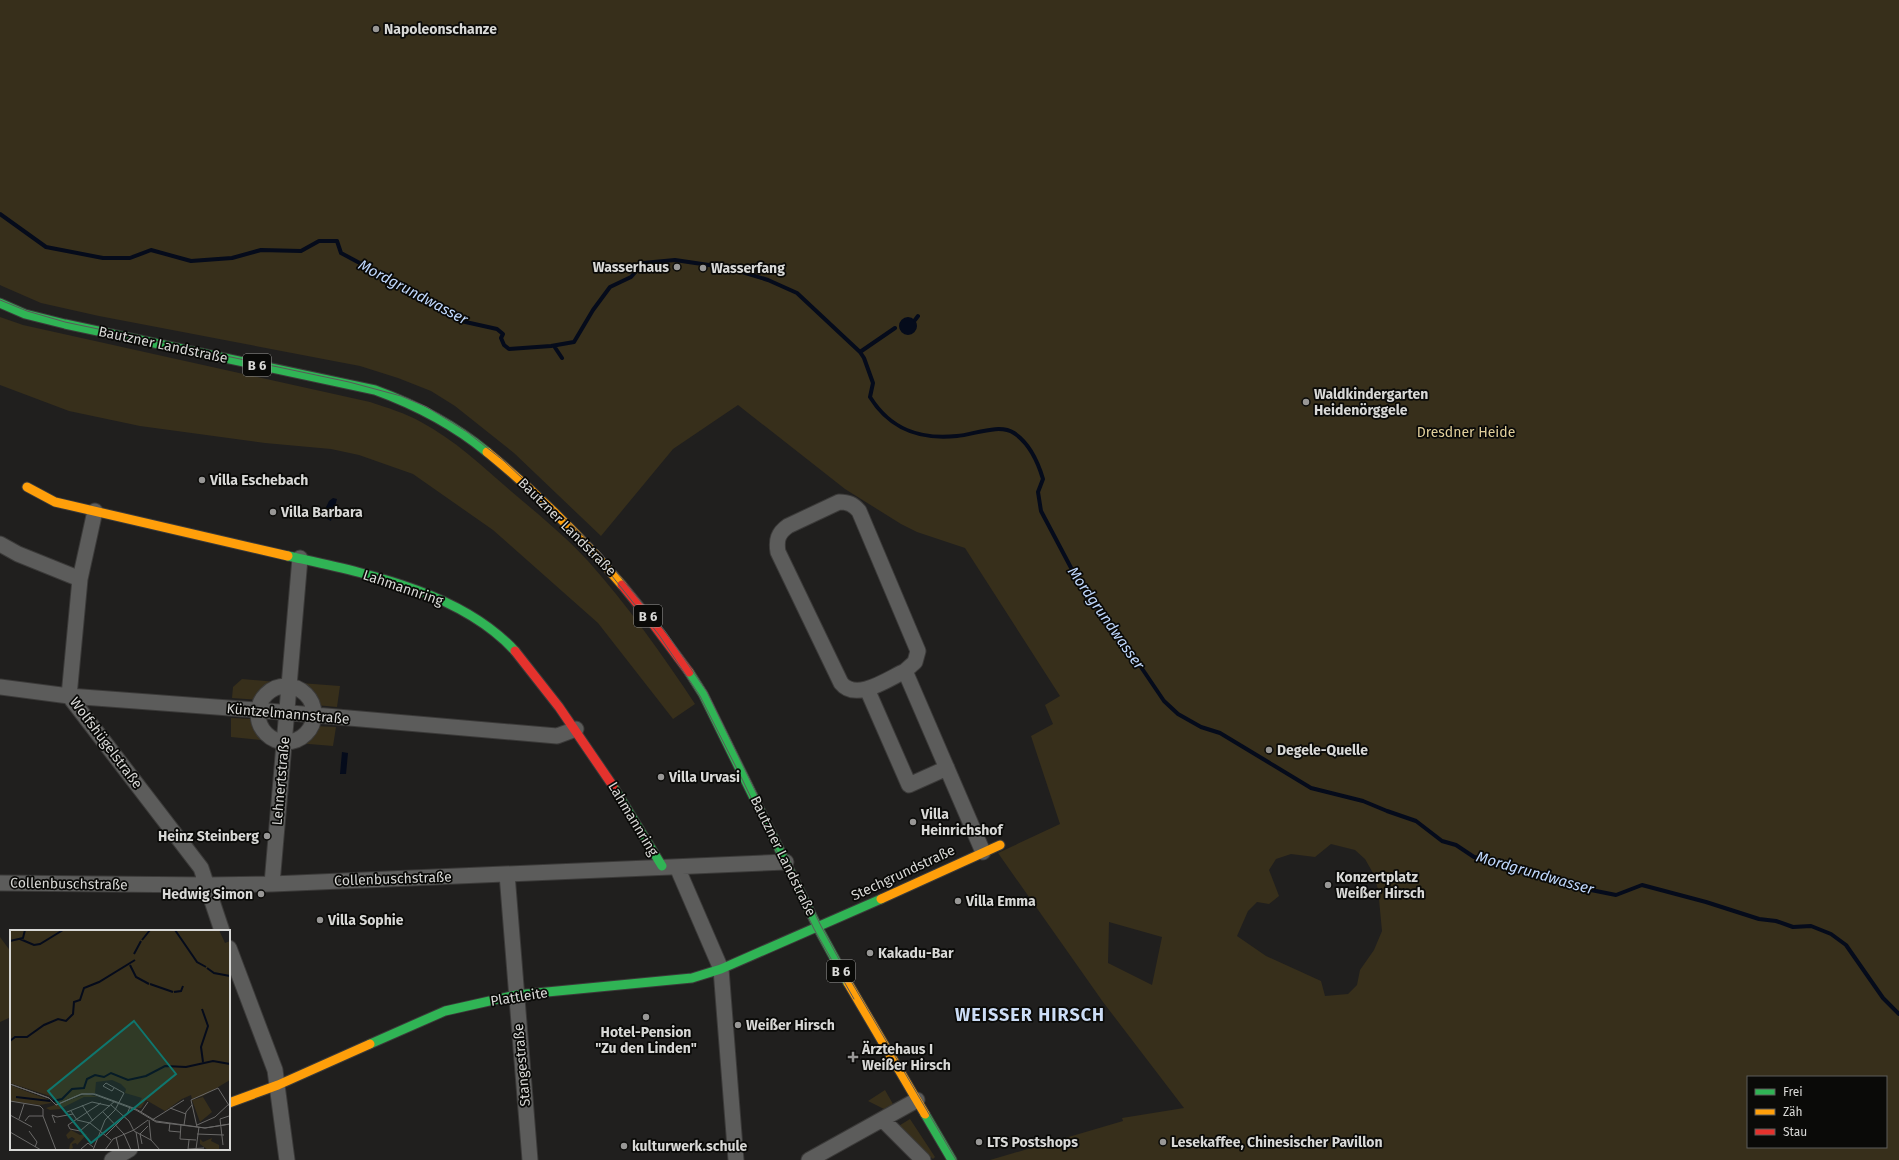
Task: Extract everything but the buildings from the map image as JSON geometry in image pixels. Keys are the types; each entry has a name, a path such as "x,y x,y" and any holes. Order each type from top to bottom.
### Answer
{"street":[{"name":"Bautzner Landstraße","path":"0,303 25,314 65,324 375,390 400,398 425,410 465,434 502,463 572,529 614,573 662,633 703,694 818,928 854,994 952,1160"},
{"name":"Lahmannring","path":"27,487 55,502 350,570 396,584 446,602 486,625 508,644 529,668 576,729 621,796 662,866"},
{"path":"839,502 847,502 854,505 859,511 918,651 915,662 905,671 867,689 851,691 841,683 778,552 776,544 782,531 788,526 839,502"},
{"name":"Wolfshügelstraße","path":"95,511 80,579 69,696 201,868 208,885 213,907 222,930"},
{"path":"0,544 18,554 80,579"},
{"name":"Lehnertstraße","path":"272,884 300,558"},
{"path":"905,671 983,852"},
{"path":"288,685 295,687 308,695 312,702 314,716 311,727 304,735 295,741 284,742 271,738 261,728 257,720 257,710 259,702 268,692 279,686 288,685"},
{"name":"Küntzelmannstraße","path":"0,687 69,696 257,710 557,736 576,729"},
{"path":"867,689 909,785 947,768"},
{"name":"Stechgrundstraße","path":"818,928 1000,845"},
{"name":"Collenbuschstraße","path":"0,883 208,885 272,884 662,866 677,867 786,862"},
{"path":"677,867 721,969 736,1160"},
{"name":"Stangestraße","path":"507,874 530,1160"},
{"name":"Plattleite","path":"230,1103 278,1085 445,1011 516,995 692,978 721,969 818,928"},
{"path":"230,951 275,1070 287,1160"},
{"path":"809,1160 917,1100"},
{"path":"883,1120 923,1160"},
{"path":"112,1160 128,1150"}],"green space":[{"name":"Dresdner Heide","path":"0,0 1899,0 1899,1160 990,1160 1123,1121 1122,1118 1184,1108 1103,1002 998,853 1060,824 1031,736 1053,724 1045,705 1060,696 965,548 917,532 901,524 845,489 738,405 673,449 601,536 514,453 455,406 431,391 398,378 360,366 99,316 41,303 0,285","holes":["1331,844 1355,850 1365,859 1373,873 1378,889 1382,931 1374,950 1360,970 1357,985 1348,994 1325,996 1321,981 1266,956 1237,936 1248,911 1257,902 1269,904 1279,896 1269,870 1276,859 1291,854 1315,857","1109,922 1162,937 1152,985 1108,963"]},
{"path":"0,317 23,325 370,402 403,413 421,422 468,454 551,525 588,561 631,613 695,704 673,719 598,623 493,530 413,474 359,455 331,449 265,443 140,426 69,411 0,385"},
{"path":"242,679 277,682 263,693 259,700 232,698 233,687"},
{"path":"300,683 340,686 337,707 315,705 309,693 301,686"},
{"path":"231,718 255,719 257,726 270,741 231,737"},
{"path":"314,726 336,727 333,746 297,743 304,738"},
{"path":"0,937 10,951 10,1017 0,1022"},
{"path":"885,1090 893,1104 884,1109 868,1101"},
{"path":"910,1119 935,1157 933,1159 897,1127"}],"water":[{"path":"908,317 914,320 917,326 914,332 908,335 902,332 899,326 902,320"},
{"path":"333,498 337,499 331,521 327,519 324,511 329,501"},
{"path":"342,752 348,753 346,774 340,774"}],"waterway":[{"name":"Mordgrundwasser","path":"0,214 46,247 103,258 130,258 151,250 191,261 232,258 261,250 301,251 319,241 337,241 341,253 410,290 461,321 497,329 503,334 501,338 504,345 509,349 551,346 574,342 593,310 610,287 631,277 643,263 675,260 729,268 768,280 797,293 860,352 864,358 873,383 870,397 878,408 896,424 918,434 943,437 1001,429 1014,433 1024,442 1036,460 1043,479 1038,492 1041,511 1078,581 1124,642 1164,701 1178,714 1201,727 1220,733 1311,788 1363,801 1416,821 1442,841 1456,845 1474,857 1493,860 1518,871 1541,873 1586,889 1616,895 1642,885 1706,902 1759,919 1776,921 1793,927 1811,926 1831,934 1846,945 1883,998 1899,1014"},
{"path":"915,320 918,316"},
{"path":"860,352 895,328"},
{"path":"554,346 562,358"}],"tram line":[{"path":"0,300 27,311 65,322 349,382 401,396 427,407 467,432 504,461 599,551 665,631 707,692 821,926 848,976 956,1160"},
{"path":"604,566 659,635 700,696 743,781 814,929 854,999"}],"traffic: fast":[{"path":"0,303 25,314 65,324 375,390 434,416 487,452"},
{"path":"288,556 379,578 409,587 439,599 467,613 493,630 515,651"},
{"path":"689,672 703,694 818,928 848,983"},
{"path":"613,786 662,866"},
{"path":"370,1044 445,1011 516,995 692,978 721,969 881,899"},
{"path":"925,1114 952,1160"}],"traffic: slow":[{"path":"487,452 558,516 622,585"},
{"path":"27,487 55,502 288,556"},
{"path":"881,899 1000,845"},
{"path":"848,983 925,1114"},
{"path":"230,1103 278,1085 370,1044"}],"traffic: jam":[{"path":"622,585 689,672"},
{"path":"515,651 559,707 613,786"}],"place":[{"name":"Napoleonschanze","path":"376,29"},
{"name":"Wasserhaus","path":"677,267"},
{"name":"Wasserfang","path":"703,268"},
{"name":"Waldkindergarten Heidenörggele","path":"1306,402"},
{"name":"Villa Eschebach","path":"202,480"},
{"name":"Villa Barbara","path":"273,512"},
{"name":"Degele-Quelle","path":"1269,750"},
{"name":"Villa Urvasi","path":"661,777"},
{"name":"Villa Heinrichshof","path":"913,822"},
{"name":"Heinz Steinberg","path":"267,836"},
{"name":"Konzertplatz Weißer Hirsch","path":"1328,885"},
{"name":"Hedwig Simon","path":"261,894"},
{"name":"Villa Emma","path":"958,901"},
{"name":"Villa Sophie","path":"320,920"},
{"name":"Kakadu-Bar","path":"870,953"},
{"name":"Hotel-Pension \"Zu den Linden\"","path":"646,1017"},
{"name":"Weißer Hirsch","path":"738,1025"},
{"name":"Ärztehaus I Weißer Hirsch","path":"853,1057"},
{"name":"LTS Postshops","path":"979,1142"},
{"name":"Lesekaffee, Chinesischer Pavillon","path":"1163,1142"},
{"name":"kulturwerk.schule","path":"624,1146"}],"district":[{"name":"WEISSER HIRSCH","path":"1030,1015"}]}
